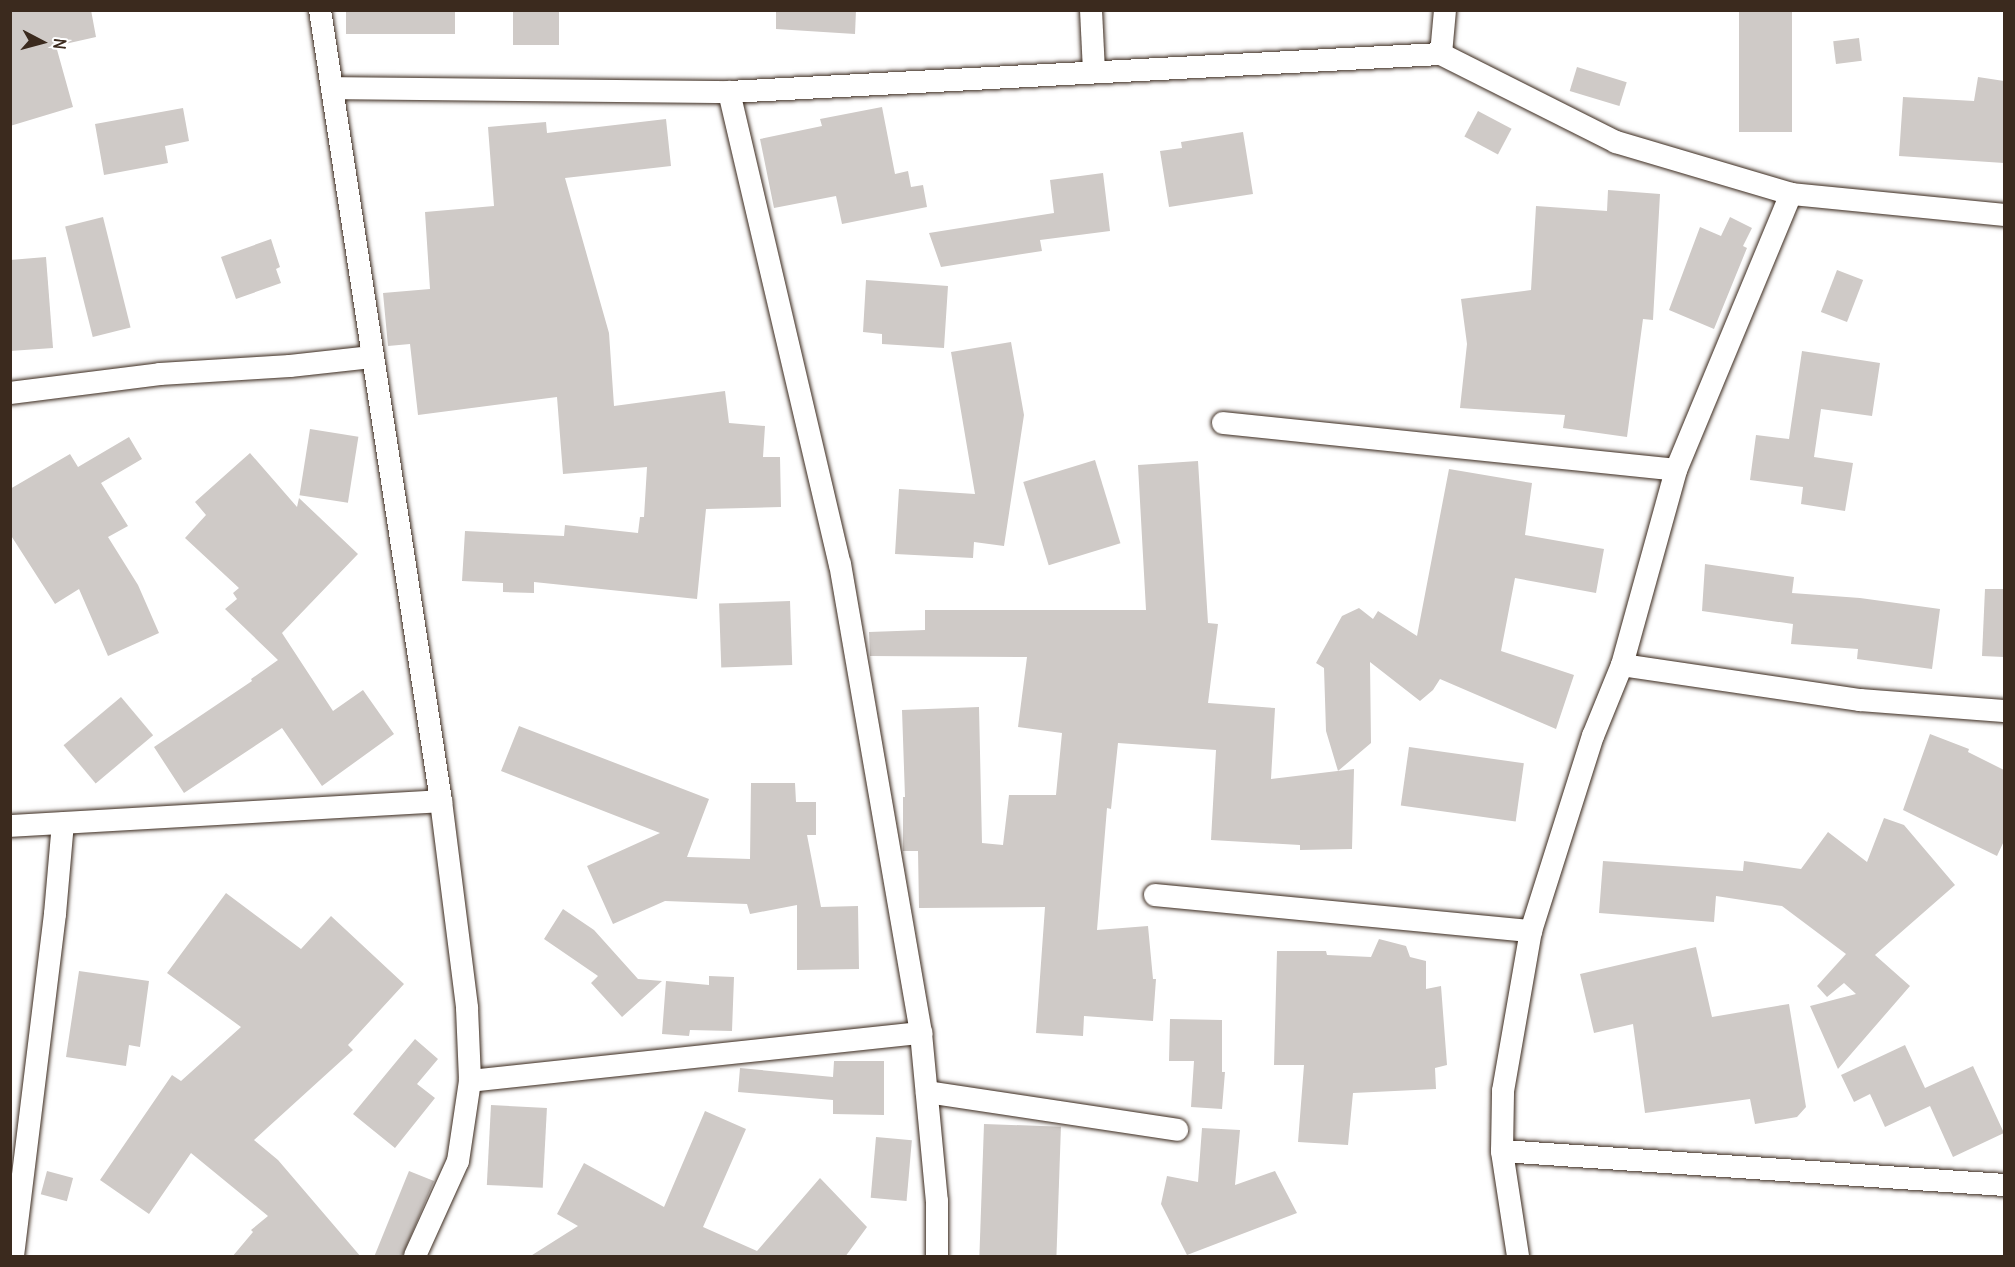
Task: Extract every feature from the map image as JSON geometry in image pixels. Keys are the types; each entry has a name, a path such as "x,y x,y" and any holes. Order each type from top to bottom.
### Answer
{"street":[{"path":"320,10 441,801 467,1008 470,1081 458,1161 415,1257"},
{"path":"1091,10 1094,71"},
{"path":"1441,54 1445,10"},
{"path":"332,88 729,92 1441,54 1616,142 1791,194 2004,215"},
{"path":"729,92 840,564 921,1034 937,1201 937,1257"},
{"path":"1518,1257 1502,1151 1503,1091 1531,931 1593,736 1622,665 1676,470 1791,194"},
{"path":"10,393 160,374 290,366 372,357"},
{"path":"1223,423 1676,470"},
{"path":"1622,665 1860,700 2004,711"},
{"path":"10,826 441,801"},
{"path":"13,1257 55,914 63,823"},
{"path":"1155,895 1531,931"},
{"path":"470,1081 921,1034"},
{"path":"927,1092 1177,1130"},
{"path":"1502,1151 2004,1185"}],"building":[{"path":"10,10 91,10 96,37 56,46 73,107 10,126"},
{"path":"346,10 455,10 455,34 346,34"},
{"path":"513,10 559,10 559,45 513,45"},
{"path":"776,10 856,10 855,34 776,29"},
{"path":"1739,10 1792,10 1792,132 1739,132"},
{"path":"1859,38 1862,61 1836,64 1833,41"},
{"path":"1577,67 1627,82 1619,106 1570,91"},
{"path":"1978,77 2004,81 2004,163 1899,156 1903,97 1974,101"},
{"path":"882,107 895,174 908,171 911,187 923,185 927,207 842,224 836,196 774,208 760,139 822,126 820,119"},
{"path":"183,108 189,141 165,146 168,163 104,175 95,124"},
{"path":"1478,111 1512,129 1498,154 1464,137"},
{"path":"666,119 671,166 565,178 609,333 614,406 725,391 729,423 765,426 763,457 780,457 781,507 706,509 697,599 534,582 534,593 503,592 503,583 462,581 465,531 564,536 565,525 638,533 640,517 644,517 647,467 563,474 557,397 418,415 410,344 388,346 383,293 430,289 425,212 494,206 488,127 546,122 547,133"},
{"path":"1243,132 1253,194 1169,207 1160,151 1182,148 1181,142"},
{"path":"1103,173 1110,231 1040,240 1042,251 941,267 929,233 1054,213 1050,180"},
{"path":"1608,190 1660,194 1653,320 1643,319 1627,437 1563,428 1565,415 1460,408 1467,344 1461,299 1531,290 1536,206 1607,211"},
{"path":"103,217 131,328 93,337 65,226"},
{"path":"1730,217 1752,228 1743,246 1747,248 1714,329 1669,310 1700,227 1721,236"},
{"path":"271,239 280,267 276,269 281,283 236,299 221,257"},
{"path":"46,257 53,348 10,351 10,260"},
{"path":"1837,270 1863,280 1847,322 1821,312"},
{"path":"866,280 948,286 944,348 882,344 882,334 863,332"},
{"path":"1011,342 1024,415 1004,546 974,542 973,558 895,554 899,489 975,494 951,352"},
{"path":"1802,351 1880,363 1872,416 1821,409 1814,457 1853,463 1845,511 1801,504 1803,487 1750,480 1756,435 1789,439"},
{"path":"310,429 358,437 348,503 300,495"},
{"path":"129,437 142,459 101,483 128,526 108,537 138,585 159,633 108,656 79,589 55,604 10,534 10,489 70,454 78,467"},
{"path":"250,453 297,507 299,498 358,554 282,633 333,711 363,690 394,734 322,786 282,728 184,793 154,747 252,681 251,679 278,660 225,609 237,599 233,593 239,588 185,538 206,515 195,502"},
{"path":"1095,460 1120,543 1049,565 1023,482"},
{"path":"1198,461 1208,623 1218,624 1208,703 1275,708 1271,779 1354,769 1352,849 1300,850 1300,845 1211,840 1216,750 1118,743 1111,809 1107,808 1097,930 1148,926 1153,979 1156,979 1153,1021 1084,1016 1083,1036 1036,1033 1045,907 919,908 918,851 903,851 903,797 905,797 902,710 979,707 982,843 1003,845 1009,795 1056,795 1062,733 1018,727 1027,657 870,656 869,632 925,630 925,610 1146,610 1138,465"},
{"path":"1449,469 1532,483 1525,535 1604,549 1596,593 1515,578 1501,651 1574,675 1556,729 1440,679 1433,690 1420,701 1370,662 1371,743 1338,771 1326,731 1324,668 1316,663 1342,616 1359,608 1373,619 1378,611 1417,636"},
{"path":"1705,564 1794,577 1792,593 1860,598 1940,609 1932,669 1857,659 1858,649 1791,644 1793,624 1702,611"},
{"path":"1985,589 2004,589 2004,657 1982,656"},
{"path":"790,601 792,665 721,667 719,603"},
{"path":"121,697 153,735 96,784 64,745"},
{"path":"519,726 709,799 687,857 750,859 751,783 795,783 796,802 816,802 816,835 807,835 821,907 858,906 859,969 797,970 797,905 750,914 747,904 665,901 613,924 587,866 660,833 501,771"},
{"path":"1930,734 1969,749 1968,752 2004,770 2004,841 1997,856 1903,810"},
{"path":"1409,747 1524,763 1516,822 1401,805"},
{"path":"1884,818 1904,825 1955,885 1875,955 1910,986 1838,1069 1810,1006 1856,994 1844,983 1827,997 1817,986 1846,954 1782,906 1716,896 1714,922 1599,913 1603,861 1743,871 1744,861 1801,869 1828,832 1867,862"},
{"path":"226,893 301,949 331,916 404,984 348,1045 353,1050 254,1140 278,1160 361,1257 232,1257 253,1232 251,1230 268,1216 191,1153 149,1214 100,1180 172,1075 181,1081 241,1027 167,973"},
{"path":"563,909 594,930 638,979 662,981 622,1017 591,983 598,976 544,939"},
{"path":"1379,939 1406,946 1410,957 1426,961 1426,989 1441,986 1447,1065 1435,1068 1436,1089 1353,1093 1348,1145 1298,1142 1304,1065 1274,1065 1277,951 1326,951 1327,955 1371,957"},
{"path":"1696,947 1712,1017 1789,1004 1806,1107 1797,1117 1755,1124 1750,1099 1645,1113 1633,1024 1594,1033 1580,974"},
{"path":"79,971 149,981 140,1047 129,1045 126,1066 66,1057"},
{"path":"709,976 734,977 732,1031 690,1030 689,1036 662,1034 666,981 709,985"},
{"path":"1170,1019 1222,1020 1222,1072 1225,1072 1222,1109 1191,1107 1194,1061 1169,1061"},
{"path":"415,1039 438,1059 417,1084 435,1098 395,1148 353,1114"},
{"path":"1905,1045 1925,1088 1973,1066 2004,1133 1953,1157 1930,1106 1885,1127 1870,1094 1854,1102 1841,1075"},
{"path":"834,1061 884,1061 884,1115 833,1114 833,1100 738,1092 740,1068 833,1077"},
{"path":"491,1105 547,1108 543,1188 487,1185"},
{"path":"705,1111 746,1129 703,1227 757,1251 820,1178 867,1227 845,1257 529,1257 578,1226 557,1214 584,1163 664,1207"},
{"path":"984,1124 1061,1127 1056,1256 979,1256"},
{"path":"1202,1128 1240,1130 1235,1185 1275,1171 1297,1213 1187,1255 1161,1204 1167,1176 1198,1182"},
{"path":"876,1137 912,1140 907,1201 871,1198"},
{"path":"47,1171 73,1178 67,1201 41,1194"},
{"path":"409,1171 434,1181 402,1257 374,1257"}]}
